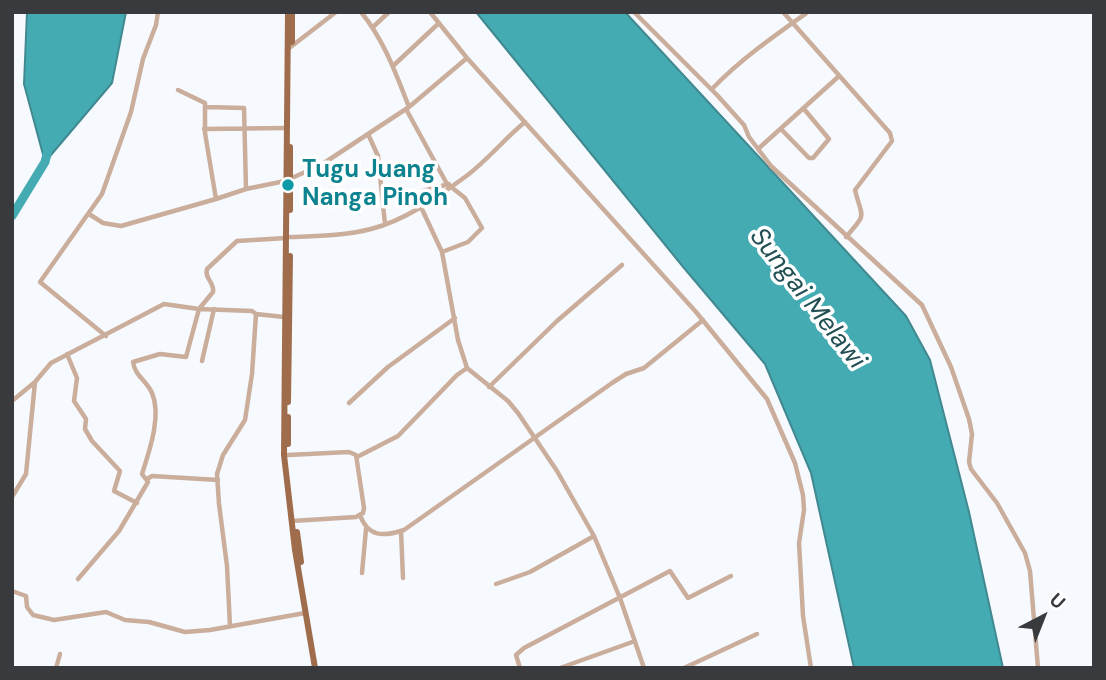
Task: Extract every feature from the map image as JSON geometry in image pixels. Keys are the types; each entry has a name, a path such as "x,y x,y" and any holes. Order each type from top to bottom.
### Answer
{"main road":[{"path":"290,12 288,454 306,612 317,668"},
{"path":"288,180 286,128 290,48"},
{"path":"288,237 284,317 284,455 317,668"}],"street":[{"path":"106,336 40,282 102,194 131,112 144,55 159,12"},
{"path":"290,48 336,12"},
{"path":"361,12 373,27 393,65 408,108 447,186 465,198 482,228 468,242 442,252"},
{"path":"373,27 390,12"},
{"path":"430,12 467,58 703,320 767,399 799,475 804,510 799,542 802,593 811,668"},
{"path":"634,12 712,89 744,125 771,166 922,305 951,367 971,427 971,469 997,503 1025,553 1030,571 1038,668"},
{"path":"783,12 890,133 892,141 855,190 863,217 846,237"},
{"path":"712,89 740,62 808,12"},
{"path":"393,65 439,23"},
{"path":"89,214 103,223 121,226 246,189 288,180 321,165 408,108 467,58"},
{"path":"758,149 838,77"},
{"path":"178,90 204,101 204,128 216,199"},
{"path":"206,107 244,108 246,189"},
{"path":"781,129 809,158 813,158 830,139 804,109"},
{"path":"423,191 457,182 525,122"},
{"path":"204,128 286,128"},
{"path":"368,134 377,156 385,224"},
{"path":"78,579 119,531 148,482 142,474 153,426 154,402 151,390 136,373 133,362 160,354 186,357 199,309 213,292 207,269 232,244 243,239 355,232 385,224 421,207 447,186"},
{"path":"421,207 442,252 462,357 467,368 508,401 537,438 581,510 620,598 644,668"},
{"path":"489,387 557,321 622,265"},
{"path":"12,401 35,382 51,363 164,304 199,309 252,311 256,314 284,317"},
{"path":"202,361 214,309"},
{"path":"230,626 218,468 245,420 252,374 256,314"},
{"path":"349,403 388,367 455,318"},
{"path":"366,529 378,534 401,531 626,374 644,368 703,320"},
{"path":"67,354 77,378 74,401 86,419 85,429 120,471 114,491 138,503"},
{"path":"357,457 398,436 457,374 467,368"},
{"path":"12,497 26,474 35,382"},
{"path":"288,454 349,452 357,457"},
{"path":"357,457 364,508 360,515"},
{"path":"147,480 152,477 218,480"},
{"path":"294,521 360,515"},
{"path":"360,515 366,529 362,573"},
{"path":"401,531 403,578"},
{"path":"496,584 530,572 594,536"},
{"path":"520,668 516,656 524,648 670,570 688,598 731,576"},
{"path":"12,591 26,596 27,607 33,615 54,620 106,612 125,620 149,622 185,632 306,612"},
{"path":"684,668 757,634"},
{"path":"560,668 635,641"},
{"path":"56,668 60,654"}],"water":[{"path":"27,12 126,12 112,83 45,162 24,84"},
{"name":"Sungai Melawi","path":"476,12 625,12 906,316 930,360 969,512 1003,668 854,668 811,473 765,364"}],"waterway":[{"path":"12,216 45,162 48,150"}],"place":[{"name":"Tugu Juang Nanga Pinoh","path":"288,185"}]}
